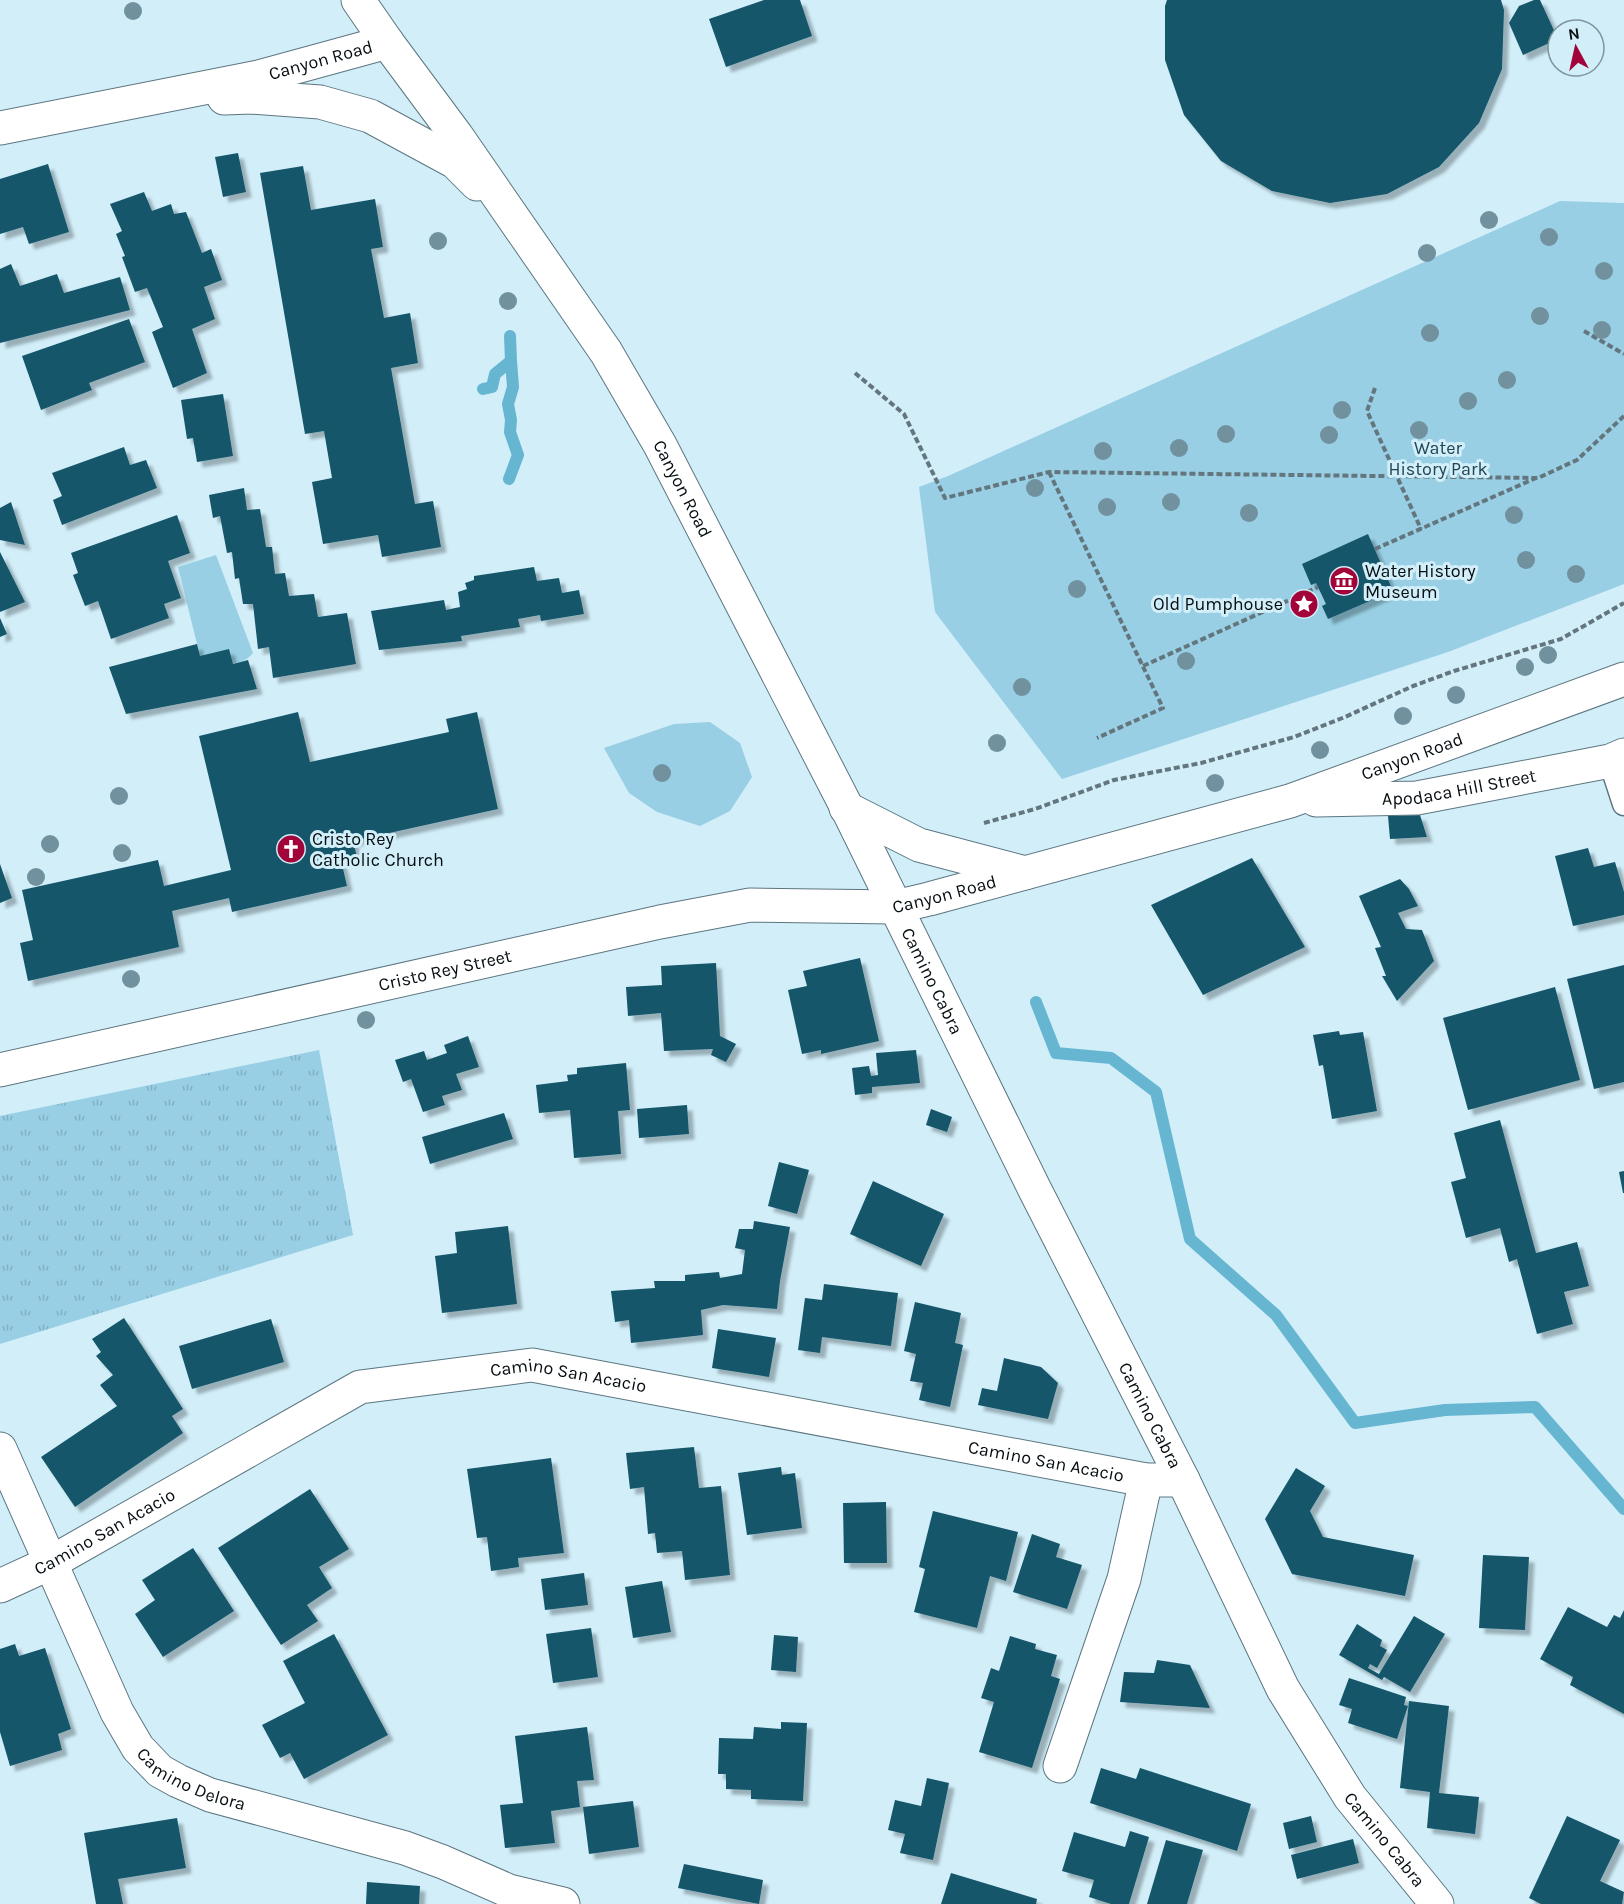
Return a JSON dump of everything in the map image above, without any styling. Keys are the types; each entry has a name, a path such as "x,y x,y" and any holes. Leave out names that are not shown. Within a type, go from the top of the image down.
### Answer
{"street":[{"path":"358,0 387,42"},
{"name":"Canyon Road","path":"0,128 259,77 387,42 456,135 606,352 660,445 895,908 1290,801 1624,679"},
{"name":"Canyon Road","path":"126,102 251,97 320,102 370,116 455,162 526,235"},
{"name":"Apodaca Hill Street","path":"1290,801 1417,798 1617,758"},
{"path":"846,808 919,845 1027,873"},
{"name":"Cristo Rey Street","path":"0,1070 660,922 750,905 895,908"},
{"name":"Camino Cabra","path":"895,908 1183,1480 1283,1689 1350,1797 1437,1904"},
{"name":"Camino San Acacio","path":"0,1586 50,1563 360,1387 532,1365 1146,1480 1183,1480"},
{"name":"Camino Delora","path":"0,1449 117,1712 138,1748 160,1771 210,1795 405,1848 509,1891 563,1904"},
{"path":"1060,1766 1124,1579 1146,1480"}],"lane":[{"path":"1617,758 1624,804"}],"path":[{"path":"1584,332 1624,354"},
{"path":"855,373 904,414 945,498 1049,472 1538,478"},
{"path":"1376,388 1367,411 1420,529"},
{"path":"1375,549 1576,460 1624,416"},
{"path":"1049,472 1163,708 1097,738"},
{"path":"1143,666 1318,587"},
{"path":"979,826 1035,809 1114,780 1161,773 1294,737 1413,686 1454,671 1561,639 1624,603"}],"green space":[{"name":"Water History Park","path":"1560,201 1624,203 1624,584 1448,652 1062,779 935,612 919,487"},
{"path":"216,555 253,653 235,663 200,656 178,567"},
{"path":"710,722 740,743 752,777 730,811 700,826 657,812 629,793 604,748 674,724"},
{"path":"319,1050 353,1235 0,1344 0,1116"}],"building":[{"path":"764,0 800,0 812,36 726,67 709,19"},
{"path":"1167,0 1501,0 1504,10 1502,69 1479,123 1439,167 1387,194 1330,203 1272,191 1221,161 1184,115 1165,60"},
{"path":"1540,0 1548,18 1546,18 1546,44 1523,55 1509,23 1519,6"},
{"path":"238,153 246,192 223,197 215,157"},
{"path":"48,164 69,232 29,244 23,227 0,234 0,179"},
{"path":"303,166 311,210 375,199 383,247 371,249 384,318 410,313 418,363 391,368 415,504 433,501 441,547 382,557 378,535 323,544 312,482 332,478 324,431 305,434 260,173"},
{"path":"144,192 152,211 171,204 174,214 186,212 202,253 211,249 222,280 204,287 215,319 192,329 207,373 173,388 152,332 163,327 147,288 135,292 116,234 122,231 110,204"},
{"path":"11,264 20,286 57,274 64,293 120,277 130,310 0,343 0,269"},
{"path":"129,319 145,362 89,383 92,390 41,410 22,356"},
{"path":"223,394 233,456 197,462 193,438 187,439 181,400"},
{"path":"124,447 130,465 146,460 157,488 62,525 53,500 62,496 52,473"},
{"path":"244,488 247,510 260,509 266,547 272,547 275,574 285,573 289,596 314,594 318,617 347,613 356,664 273,678 269,647 258,649 253,604 243,604 239,578 235,579 232,552 227,553 220,516 213,518 209,495"},
{"path":"11,502 25,545 0,540 0,508"},
{"path":"177,515 190,553 168,561 181,598 164,604 169,618 111,639 98,601 85,606 73,575 78,573 71,553"},
{"path":"1368,534 1393,591 1328,619 1322,606 1326,604 1318,587 1316,583 1311,585 1302,564"},
{"path":"0,552 25,602 0,612"},
{"path":"534,567 537,581 559,578 562,593 579,590 584,614 541,621 540,615 518,619 520,627 461,636 462,641 379,650 371,611 444,600 446,610 460,607 458,592 467,589 465,583 474,580 474,576"},
{"path":"0,618 7,634 0,637"},
{"path":"197,644 200,656 229,649 233,664 248,660 257,689 126,714 109,667"},
{"name":"Cristo Rey Catholic Church","path":"298,712 310,762 449,732 446,719 477,712 498,809 353,841 357,857 341,860 347,886 232,912 229,898 172,911 179,947 28,981 20,943 33,940 22,890 158,860 164,886 231,870 199,736"},
{"path":"1420,815 1427,837 1390,839 1388,816"},
{"path":"1588,848 1594,867 1615,862 1624,892 1624,915 1573,926 1555,856"},
{"path":"1252,858 1305,947 1203,995 1151,905"},
{"path":"0,864 12,898 0,903"},
{"path":"1400,879 1409,889 1418,906 1398,913 1406,929 1422,930 1434,961 1397,1001 1382,976 1386,976 1375,948 1381,947 1359,896"},
{"path":"860,958 879,1041 821,1054 821,1050 802,1054 788,990 807,986 803,971"},
{"path":"716,963 720,1036 736,1044 726,1062 711,1055 713,1049 664,1051 661,1013 628,1016 626,987 662,985 661,966"},
{"path":"1624,965 1624,1082 1594,1089 1567,979"},
{"path":"1555,987 1580,1080 1468,1110 1443,1018"},
{"path":"1339,1031 1340,1035 1363,1032 1377,1111 1332,1119 1323,1065 1319,1066 1313,1035"},
{"path":"468,1036 479,1067 456,1074 462,1090 442,1096 445,1105 423,1112 411,1079 403,1082 395,1060 424,1051 427,1060 447,1053 444,1045"},
{"path":"916,1050 920,1083 872,1087 872,1093 855,1095 852,1068 869,1066 871,1076 878,1075 876,1053"},
{"path":"626,1063 630,1110 618,1111 621,1154 574,1158 570,1110 539,1113 536,1085 568,1081 567,1075 577,1074 577,1068"},
{"path":"687,1105 689,1134 639,1138 637,1109"},
{"path":"931,1109 952,1117 947,1132 926,1125"},
{"path":"504,1113 513,1139 430,1164 422,1137"},
{"path":"1500,1120 1536,1253 1577,1242 1589,1286 1564,1292 1573,1324 1537,1334 1517,1259 1509,1262 1500,1228 1466,1238 1451,1182 1466,1178 1454,1133"},
{"path":"779,1162 809,1170 797,1214 768,1206"},
{"path":"1624,1171 1624,1193 1623,1193 1619,1172"},
{"path":"873,1181 944,1214 921,1266 850,1234"},
{"path":"754,1221 790,1227 777,1309 723,1305 701,1310 703,1335 631,1343 629,1320 615,1322 611,1291 655,1288 654,1281 685,1281 685,1275 719,1272 720,1278 742,1274 745,1250 735,1248 739,1229 753,1229"},
{"path":"508,1226 517,1304 442,1313 435,1256 457,1253 455,1232"},
{"path":"824,1284 898,1293 891,1346 822,1337 820,1353 798,1350 805,1298 822,1300"},
{"path":"915,1302 961,1313 955,1343 963,1345 950,1407 919,1400 923,1383 910,1381 916,1354 904,1351"},
{"path":"124,1318 183,1409 172,1416 183,1433 75,1507 41,1457 117,1406 100,1385 113,1375 96,1356 101,1352 92,1339"},
{"path":"271,1319 284,1362 192,1389 179,1346"},
{"path":"718,1329 776,1338 769,1377 712,1368"},
{"path":"1004,1358 1041,1367 1058,1383 1048,1419 978,1405 982,1388 997,1391"},
{"path":"694,1447 699,1488 721,1486 730,1575 685,1580 682,1551 657,1553 655,1533 648,1534 644,1487 630,1489 626,1453"},
{"path":"551,1458 564,1553 518,1558 519,1567 491,1571 487,1537 477,1538 467,1469"},
{"path":"781,1467 782,1475 795,1473 802,1528 747,1535 738,1473"},
{"path":"1296,1468 1325,1486 1310,1511 1323,1537 1414,1555 1405,1596 1292,1574 1265,1519"},
{"path":"310,1489 349,1549 319,1567 332,1588 307,1605 318,1621 281,1645 218,1548"},
{"path":"886,1502 887,1563 844,1563 843,1503"},
{"path":"933,1511 1018,1532 1006,1581 990,1576 977,1628 914,1612 925,1569 919,1567"},
{"path":"1032,1534 1060,1544 1056,1557 1082,1565 1067,1609 1013,1592"},
{"path":"193,1548 234,1611 163,1657 135,1614 155,1600 142,1580"},
{"path":"1483,1555 1529,1557 1525,1630 1479,1628"},
{"path":"584,1573 588,1605 545,1610 541,1579"},
{"path":"662,1581 671,1632 633,1638 625,1587"},
{"path":"1568,1607 1607,1627 1614,1615 1620,1618 1624,1610 1624,1714 1570,1685 1573,1677 1540,1659"},
{"path":"1414,1616 1445,1634 1410,1692 1384,1677 1382,1680 1339,1655 1357,1624 1382,1640 1380,1646 1387,1650 1377,1668 1370,1664 1368,1668 1379,1674"},
{"path":"591,1628 598,1677 553,1683 546,1634"},
{"path":"334,1634 388,1735 304,1779 290,1753 280,1758 262,1725 305,1703 283,1661"},
{"path":"774,1635 798,1637 796,1672 771,1670"},
{"path":"1010,1636 1036,1644 1035,1649 1057,1655 1051,1676 1060,1679 1032,1768 979,1752 994,1702 981,1698 991,1668 999,1671"},
{"path":"15,1644 19,1656 45,1648 71,1729 58,1734 62,1750 10,1766 0,1732 0,1649"},
{"path":"1157,1660 1190,1665 1210,1708 1120,1702 1124,1672 1154,1673"},
{"path":"1349,1678 1406,1697 1404,1705 1408,1706 1397,1739 1348,1723 1352,1709 1339,1705"},
{"path":"1409,1701 1449,1706 1439,1793 1479,1797 1475,1834 1427,1828 1430,1792 1400,1788"},
{"path":"781,1722 807,1723 803,1801 751,1799 751,1790 726,1789 726,1774 718,1774 719,1738 753,1739 754,1727 781,1729"},
{"path":"587,1727 594,1780 577,1781 580,1807 551,1811 555,1843 505,1848 500,1805 523,1803 515,1736"},
{"path":"1101,1768 1136,1779 1140,1768 1251,1804 1237,1851 1090,1803"},
{"path":"927,1778 949,1783 933,1860 900,1853 905,1834 888,1830 895,1800 921,1806"},
{"path":"633,1801 639,1847 589,1854 583,1807"},
{"path":"1311,1816 1317,1842 1289,1849 1283,1823"},
{"path":"1567,1816 1620,1840 1600,1881 1624,1892 1622,1904 1541,1904 1529,1898"},
{"path":"177,1818 186,1868 118,1879 123,1904 96,1904 84,1833"},
{"path":"1130,1831 1149,1837 1129,1904 1111,1904 1089,1897 1094,1880 1062,1871 1074,1832 1125,1847"},
{"path":"1353,1839 1359,1863 1297,1879 1291,1855"},
{"path":"1166,1840 1203,1850 1187,1904 1147,1904"},
{"path":"684,1864 763,1880 759,1904 678,1888"},
{"path":"951,1873 1037,1899 1036,1904 941,1904"},
{"path":"367,1882 420,1886 419,1904 366,1904"}],"waterway":[{"path":"483,389 492,387 495,374 511,361 510,336"},
{"path":"509,479 518,455 510,432 511,420 508,404 513,387 511,361"},
{"path":"1036,1002 1056,1053 1111,1058 1156,1092 1190,1239 1276,1315 1355,1423 1445,1410 1535,1407 1624,1509"}],"place":[{"name":"Water History Museum","path":"1344,581"},
{"name":"Old Pumphouse","path":"1304,604"},
{"name":"Cristo Rey Catholic Church","path":"291,849"}]}
